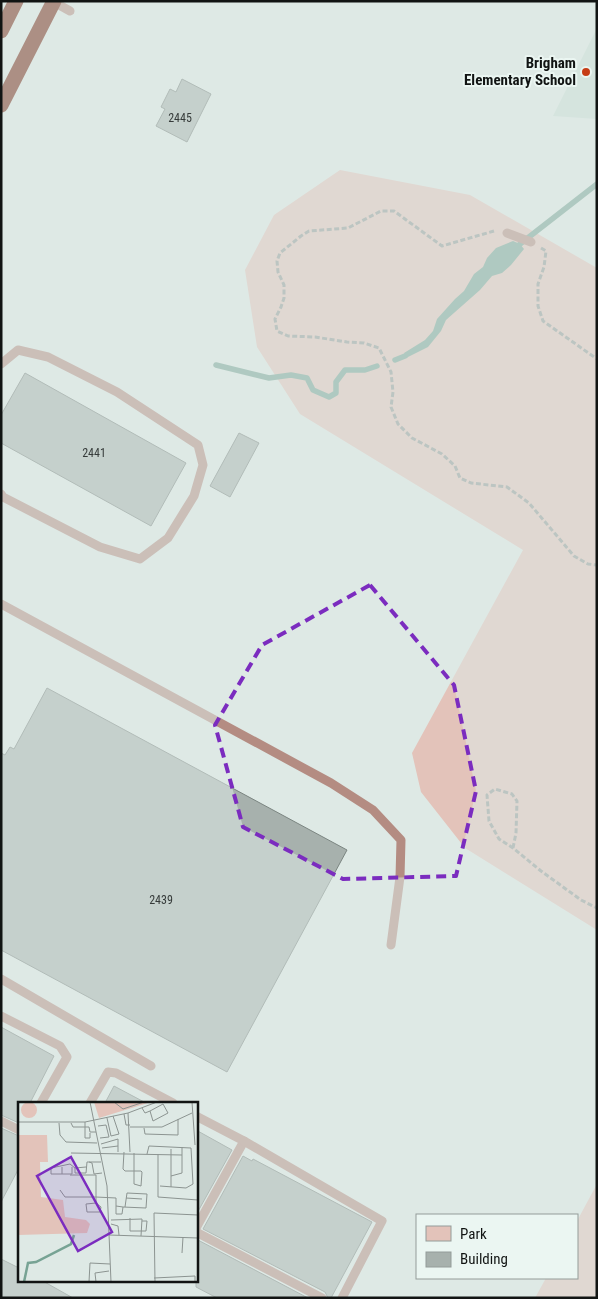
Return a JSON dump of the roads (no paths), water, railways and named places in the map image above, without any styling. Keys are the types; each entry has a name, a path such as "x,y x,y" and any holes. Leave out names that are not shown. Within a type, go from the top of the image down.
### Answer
{"highway":[{"path":"2,27 16,1"},
{"path":"1,105 53,2"}],"lane":[{"path":"53,2 70,11"},
{"path":"507,233 531,242"},
{"path":"1,364 18,350 48,357 117,392 198,446 203,465 194,496 168,538 140,559 100,547 2,497"},
{"path":"1,604 331,783 373,810 401,840 400,877 391,945"},
{"path":"1,979 151,1066"},
{"path":"1,1016 60,1046 67,1056 42,1102"},
{"path":"91,1102 108,1072 116,1072 170,1102"},
{"path":"198,1117 244,1141 382,1221 342,1298"},
{"path":"1,1121 18,1130"},
{"path":"198,1224 244,1141"},
{"path":"198,1233 322,1298"}],"waterway":[{"path":"520,244 597,184"},
{"path":"395,360 405,356"},
{"path":"216,365 269,378 291,375 307,378 313,390 329,397 336,393 336,382 345,370 365,370 377,366"}],"place":[{"name":"Brigham Elementary School","path":"586,72"}]}
